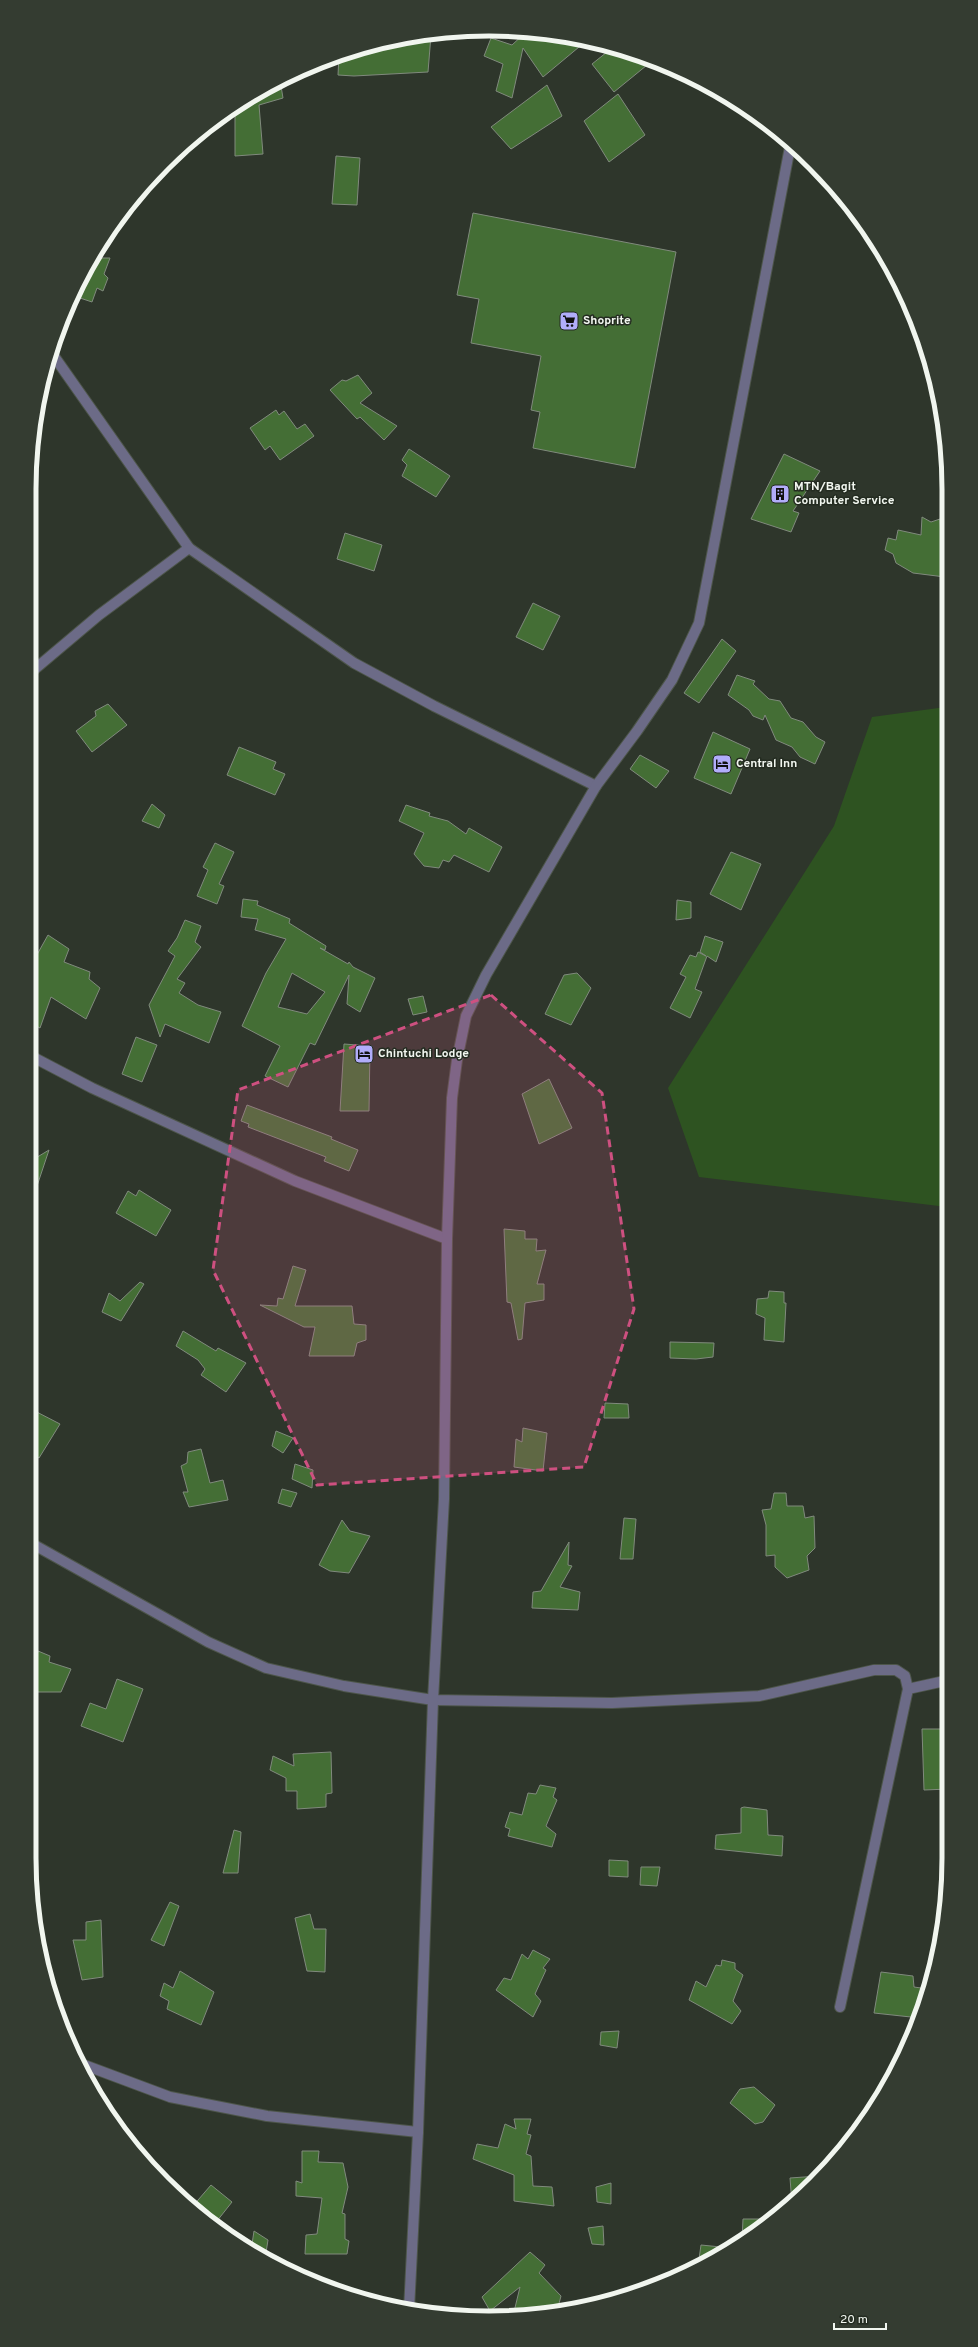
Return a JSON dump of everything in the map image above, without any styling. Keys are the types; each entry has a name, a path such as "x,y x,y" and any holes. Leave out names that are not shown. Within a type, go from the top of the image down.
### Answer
{"street":[{"path":"409,2303 418,2132 433,1700 444,1499 447,1239 452,1098 457,1060 466,1016 493,962 596,786 637,731 672,680 699,623 790,150"},
{"path":"55,358 189,548 354,663 434,706 596,786"},
{"path":"36,668 99,615 189,548"},
{"path":"36,1059 92,1088 295,1181 447,1239"},
{"path":"36,1546 208,1642 266,1668 344,1686 433,1700 612,1703 758,1696 874,1670 896,1670 905,1676 908,1690 840,2007"},
{"path":"908,1690 942,1682"},
{"path":"87,2066 170,2097 267,2116 418,2132"}],"highlighted area":[{"path":"491,995 602,1093 634,1309 584,1467 317,1485 213,1270 238,1090"}],"green space":[{"path":"942,708 942,1206 699,1177 668,1088 834,826 872,717"}],"building":[{"path":"520,37 548,40 577,45 579,47 543,77 523,48 512,98 496,91 503,64 484,56 491,38 512,45"},
{"path":"431,40 428,72 354,76 338,75 339,62 372,51"},
{"path":"608,52 648,65 614,92 592,64"},
{"path":"547,85 562,116 511,149 491,127"},
{"path":"281,87 283,98 259,105 263,154 235,156 235,114"},
{"path":"618,94 645,135 609,162 584,121"},
{"path":"336,156 360,158 357,205 332,204"},
{"name":"Shoprite","path":"473,213 676,252 635,468 533,448 540,412 531,410 541,356 471,343 479,299 457,295"},
{"path":"99,258 110,258 104,274 108,278 103,291 97,288 92,302 79,298"},
{"path":"358,375 372,393 360,403 397,426 384,440 360,417 357,419 330,390 342,380 346,381"},
{"path":"276,410 279,415 284,411 297,429 305,424 314,436 280,460 270,446 265,450 250,428"},
{"path":"409,449 450,476 436,497 402,476 407,465 402,460"},
{"name":"MTN/Bagit Computer Service","path":"784,454 820,471 793,511 799,513 791,532 751,519"},
{"path":"922,517 931,522 940,519 942,537 942,577 913,573 896,563 893,554 885,550 888,538 896,540 898,530 921,535"},
{"path":"345,533 382,545 374,571 337,559"},
{"path":"533,603 560,616 543,650 516,637"},
{"path":"722,639 736,651 699,703 684,693"},
{"path":"737,675 755,681 753,684 769,699 780,701 791,718 803,722 816,737 825,742 815,764 800,757 792,747 776,740 765,715 763,720 753,716 749,710 728,695"},
{"path":"108,704 127,725 92,752 76,731 96,716 95,711"},
{"name":"Central Inn","path":"713,732 750,749 731,794 694,778"},
{"path":"239,747 276,762 273,769 285,774 275,795 227,775"},
{"path":"640,755 669,771 656,788 630,769"},
{"path":"152,804 165,815 159,828 142,821"},
{"path":"406,805 430,813 429,816 448,821 466,834 469,828 502,847 489,872 454,855 449,862 443,860 439,868 424,866 414,854 424,833 399,821"},
{"path":"215,843 234,852 219,884 224,886 217,904 197,896 208,870 203,867"},
{"path":"731,852 761,864 741,910 710,894"},
{"path":"243,899 258,901 257,905 290,919 289,923 326,946 325,950 320,948 348,964 349,962 353,967 375,978 360,1012 347,1004 349,975 315,1045 310,1043 288,1087 265,1076 280,1046 242,1026 266,973 286,939 255,930 258,919 241,917","holes":["292,973 325,992 307,1014 278,1007"]},
{"path":"677,900 691,902 691,918 676,920"},
{"path":"185,920 201,926 195,942 201,947 177,979 185,983 179,993 198,1005 221,1012 209,1043 165,1024 160,1037 149,1005 175,956 168,951 177,938"},
{"path":"48,935 69,949 64,962 90,972 89,979 100,988 86,1019 51,997 40,1028 36,1026 36,956"},
{"path":"705,936 723,942 716,962 707,956 695,989 702,992 690,1018 670,1008 686,977 680,974 690,955 696,957 698,952 706,956 700,952"},
{"path":"577,973 591,988 571,1025 545,1014 564,975"},
{"path":"423,996 427,1012 413,1015 408,999"},
{"path":"136,1037 157,1045 142,1082 122,1074"},
{"path":"344,1044 370,1046 369,1111 340,1111"},
{"path":"549,1079 572,1128 539,1144 522,1094"},
{"path":"247,1105 332,1137 331,1139 358,1150 349,1171 324,1161 326,1157 248,1127 249,1124 241,1121"},
{"path":"49,1150 36,1189 36,1158"},
{"path":"139,1190 171,1210 156,1236 116,1213 128,1191 136,1196"},
{"path":"504,1229 525,1231 525,1239 537,1239 536,1251 546,1250 537,1284 544,1284 544,1300 525,1303 522,1339 518,1340 511,1303 507,1302"},
{"path":"293,1266 306,1270 295,1306 352,1306 354,1324 366,1325 366,1340 357,1343 354,1356 309,1356 315,1327 304,1327 260,1305 277,1306 278,1298 283,1299"},
{"path":"140,1282 144,1284 121,1321 102,1312 109,1293 120,1301"},
{"path":"769,1291 784,1292 784,1303 786,1303 784,1342 764,1340 765,1318 756,1314 757,1299 768,1298"},
{"path":"183,1331 216,1351 218,1348 246,1363 226,1392 201,1375 205,1369 198,1360 176,1346"},
{"path":"670,1342 714,1343 713,1357 696,1359 670,1358"},
{"path":"605,1403 628,1404 629,1418 604,1418"},
{"path":"36,1412 60,1424 39,1458 36,1456"},
{"path":"523,1428 547,1433 543,1471 514,1467 516,1439 522,1442"},
{"path":"276,1431 293,1438 283,1453 272,1446"},
{"path":"201,1449 210,1483 223,1480 228,1500 189,1507 183,1492 188,1492 181,1466 187,1463 188,1452"},
{"path":"295,1464 313,1470 312,1488 292,1479"},
{"path":"282,1489 297,1493 291,1507 278,1503"},
{"path":"774,1493 786,1493 787,1506 803,1506 805,1518 814,1516 815,1548 807,1556 809,1570 787,1578 775,1567 775,1555 766,1556 766,1525 762,1510 771,1509"},
{"path":"624,1518 636,1519 633,1559 620,1559"},
{"path":"342,1520 350,1531 370,1536 349,1573 330,1571 319,1565"},
{"path":"569,1542 568,1565 572,1566 560,1587 580,1592 578,1610 532,1608 533,1592 541,1591"},
{"path":"38,1651 50,1656 49,1662 71,1669 61,1692 36,1692 36,1661"},
{"path":"117,1679 143,1689 123,1742 81,1726 90,1703 106,1709"},
{"path":"922,1729 942,1729 942,1789 924,1790"},
{"path":"331,1752 332,1793 326,1794 326,1807 297,1809 297,1791 286,1791 286,1778 270,1770 273,1756 294,1766 293,1754"},
{"path":"540,1785 556,1788 553,1797 557,1800 546,1826 556,1834 552,1847 508,1836 510,1829 505,1827 510,1812 522,1815 528,1793 536,1794"},
{"path":"744,1807 767,1810 768,1835 783,1836 782,1856 715,1849 716,1835 741,1833 741,1808"},
{"path":"234,1830 241,1832 238,1873 223,1873"},
{"path":"609,1860 628,1861 628,1877 609,1876"},
{"path":"641,1867 660,1867 657,1886 640,1885"},
{"path":"170,1902 179,1906 164,1946 151,1940"},
{"path":"310,1914 314,1929 326,1929 325,1972 307,1971 295,1918"},
{"path":"101,1920 103,1977 82,1980 73,1940 86,1940 86,1922"},
{"path":"533,1950 550,1959 543,1968 546,1970 535,1994 541,2001 533,2017 496,1990 504,1978 511,1980 522,1954 528,1959"},
{"path":"722,1960 735,1963 735,1969 743,1975 733,2001 741,2011 732,2024 689,2000 696,1981 706,1987 716,1965 721,1966"},
{"path":"180,1971 214,1992 201,2025 167,2009 169,2001 160,1996 164,1983 173,1988"},
{"path":"881,1972 913,1976 914,1987 923,1988 913,2017 874,2013"},
{"path":"619,2031 617,2048 600,2045 601,2032"},
{"path":"754,2087 775,2105 763,2122 755,2124 730,2103 740,2089"},
{"path":"514,2119 531,2119 527,2134 531,2135 526,2154 531,2156 533,2186 552,2187 554,2206 514,2201 514,2175 473,2159 477,2144 498,2148 505,2124 516,2129"},
{"path":"302,2151 319,2151 318,2162 343,2163 348,2187 342,2213 345,2214 345,2239 349,2241 347,2254 305,2254 306,2235 317,2234 322,2198 296,2196 296,2181 302,2183"},
{"path":"810,2177 791,2196 790,2178"},
{"path":"611,2183 611,2204 597,2202 596,2187"},
{"path":"211,2185 232,2202 217,2220 195,2203"},
{"path":"743,2219 762,2219 742,2234"},
{"path":"603,2226 604,2245 592,2244 588,2228"},
{"path":"254,2231 268,2240 266,2252 252,2244"},
{"path":"701,2245 721,2247 716,2250 699,2259"},
{"path":"530,2252 545,2265 539,2273 561,2296 559,2305 514,2310 520,2287 490,2311 482,2297"}],"place":[{"name":"Shoprite","path":"569,321"},
{"name":"MTN/Bagit Computer Service","path":"780,494"},
{"name":"Central Inn","path":"722,764"},
{"name":"Chintuchi Lodge","path":"364,1054"}]}
